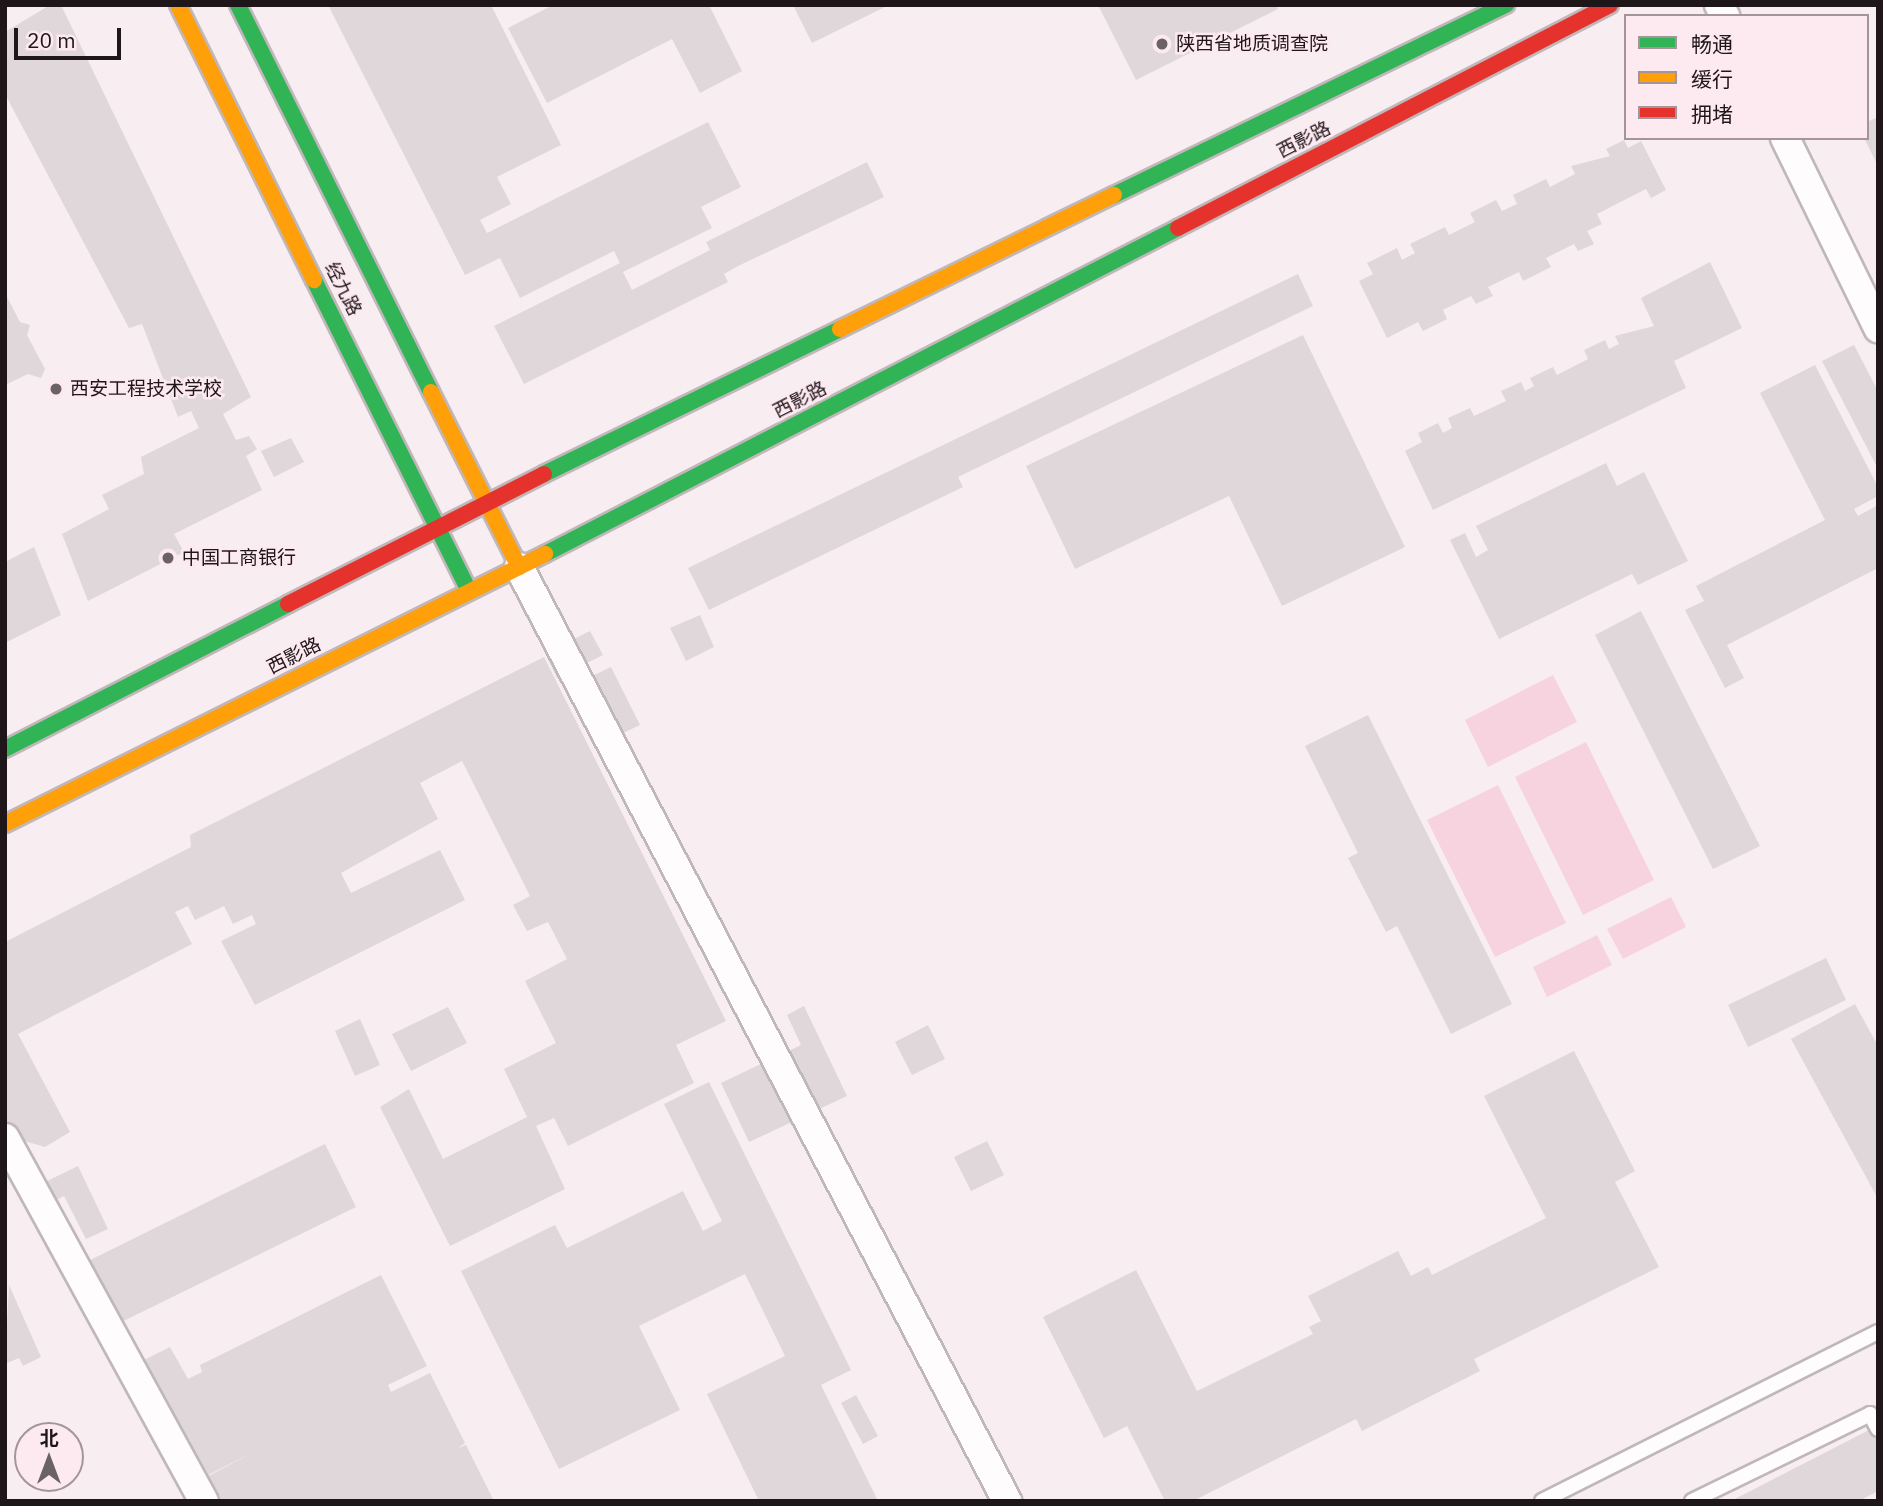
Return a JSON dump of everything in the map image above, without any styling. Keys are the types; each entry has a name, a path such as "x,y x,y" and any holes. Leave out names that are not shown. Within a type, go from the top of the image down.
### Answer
{"main road":[{"name":"经九路","path":"177,5 470,591"},
{"name":"经九路","path":"238,5 519,567"},
{"name":"西影路","path":"5,749 486,503 1506,5"},
{"name":"西影路","path":"5,824 519,567 1610,5"}],"street":[{"path":"1786,140 1878,328"},
{"path":"519,567 1007,1501"},
{"path":"5,1138 204,1501"}],"lane":[{"path":"1542,1501 1878,1332"},
{"path":"1692,1501 1870,1413 1878,1429"}],"shaded area":[{"path":"1553,675 1577,722 1488,767 1465,720"},
{"path":"1586,742 1654,880 1583,915 1515,777"},
{"path":"1498,785 1566,923 1495,957 1427,820"},
{"path":"1671,897 1686,927 1623,959 1607,929"},
{"path":"1597,935 1612,965 1547,997 1533,967"}],"building":[{"path":"50,5 61,5 251,397 223,414 236,440 249,436 257,449 246,456 262,490 174,534 184,552 88,601 62,534 109,509 102,495 144,474 141,457 199,428 191,411 178,417 142,324 129,328 5,94 5,32"},
{"path":"328,5 491,5 561,145 497,177 511,204 480,220 487,233 708,122 741,187 701,207 712,228 623,272 632,290 710,250 706,242 867,162 884,197 738,266 724,274 728,282 524,384 494,326 620,263 614,251 520,298 500,258 465,275"},
{"path":"553,5 709,5 742,71 700,93 672,39 547,103 508,28"},
{"path":"793,5 889,5 812,43"},
{"name":"陕西省地质调查院","path":"1098,5 1276,5 1278,9 1136,80"},
{"path":"1878,117 1878,166 1865,140 1869,140 1869,121"},
{"path":"1624,140 1628,148 1641,141 1666,190 1651,198 1646,189 1597,214 1602,224 1587,231 1594,244 1578,251 1574,244 1546,258 1551,267 1523,281 1519,272 1488,287 1493,296 1476,304 1471,296 1443,310 1447,319 1423,331 1418,322 1387,338 1359,281 1373,274 1367,263 1397,248 1402,260 1415,253 1410,244 1445,227 1449,235 1475,222 1470,213 1496,200 1502,211 1517,204 1513,195 1546,179 1550,187 1575,174 1571,166 1610,156 1606,149"},
{"path":"1710,262 1742,328 1674,361 1686,388 1433,510 1405,451 1422,442 1418,433 1438,423 1443,433 1452,428 1448,418 1470,408 1474,416 1506,401 1501,391 1521,382 1525,391 1534,386 1530,378 1553,367 1557,375 1588,359 1584,350 1605,340 1609,349 1619,344 1615,336 1654,326 1641,298"},
{"path":"1298,274 1313,306 958,477 963,487 709,610 688,568"},
{"path":"5,293 20,322 30,325 27,335 45,369 41,378 28,374 5,385"},
{"path":"1303,335 1405,547 1282,606 1229,496 1075,569 1026,466"},
{"path":"1854,345 1878,391 1878,469 1822,361"},
{"path":"1815,365 1878,487 1878,496 1854,509 1858,516 1878,505 1878,568 1727,645 1744,678 1725,688 1685,610 1704,601 1696,586 1825,520 1760,393"},
{"path":"291,438 304,462 274,477 261,451"},
{"path":"1606,463 1617,486 1644,472 1688,561 1638,585 1632,574 1499,639 1450,540 1465,533 1476,557 1488,550 1476,526"},
{"path":"34,547 61,615 5,643 5,562"},
{"path":"1641,611 1760,846 1713,869 1595,635"},
{"path":"700,615 714,647 686,661 670,628"},
{"path":"590,631 603,655 557,678 545,653"},
{"path":"544,657 726,1021 676,1045 694,1083 568,1146 554,1118 536,1126 565,1189 450,1246 380,1107 409,1089 443,1159 527,1117 504,1069 556,1043 525,981 567,959 548,922 527,931 513,905 530,896 462,761 420,783 438,819 341,873 351,893 440,850 465,900 255,1005 221,941 256,924 252,915 233,924 224,906 195,920 188,906 175,912 192,944 18,1034 70,1132 45,1147 7,1136 5,942 191,847 190,835"},
{"path":"611,667 640,725 619,735 590,677"},
{"path":"1368,715 1512,1004 1451,1034 1397,926 1386,932 1348,858 1358,853 1305,746"},
{"path":"1826,958 1846,1000 1748,1047 1728,1005"},
{"path":"1855,1004 1878,1046 1878,1199 1791,1039"},
{"path":"804,1006 847,1096 749,1142 721,1083 801,1045 787,1015"},
{"path":"448,1007 467,1043 411,1071 392,1034"},
{"path":"360,1019 380,1065 355,1076 335,1031"},
{"path":"928,1025 945,1059 912,1075 895,1042"},
{"path":"1574,1051 1635,1171 1615,1182 1659,1267 1474,1359 1480,1371 1362,1431 1356,1419 1193,1501 1165,1501 1127,1426 1104,1438 1043,1317 1136,1270 1197,1391 1313,1334 1309,1327 1321,1321 1308,1296 1398,1251 1411,1276 1428,1267 1432,1275 1546,1218 1484,1096"},
{"path":"709,1082 851,1370 821,1385 878,1501 759,1501 707,1394 785,1356 745,1274 639,1326 680,1410 559,1469 461,1271 555,1225 567,1248 683,1191 703,1231 722,1221 664,1104"},
{"path":"987,1141 1004,1175 971,1191 954,1157"},
{"path":"325,1144 356,1207 97,1334 66,1272"},
{"path":"78,1166 108,1229 86,1239 64,1196 50,1203 41,1184"},
{"path":"381,1275 427,1366 388,1385 391,1392 430,1373 465,1443 458,1448 466,1445 494,1501 205,1501 195,1483 260,1449 196,1481 134,1365 170,1347 188,1379 202,1372 200,1365"},
{"path":"9,1285 41,1357 23,1366 19,1358 5,1364"},
{"path":"856,1395 878,1436 863,1444 841,1403"},
{"path":"1871,1429 1878,1442 1878,1491 1859,1501 1731,1501"}],"traffic: fast":[{"path":"238,5 431,392"},
{"path":"1114,195 1506,5"},
{"path":"545,554 1178,228"},
{"path":"314,280 469,591"},
{"path":"544,474 840,329"},
{"path":"5,749 288,604"}],"traffic: slow":[{"path":"178,5 314,280"},
{"path":"840,329 1114,195"},
{"path":"431,392 519,567"},
{"path":"5,824 545,554"}],"traffic: jam":[{"path":"1178,228 1610,5"},
{"path":"288,604 544,474"}],"place":[{"name":"陕西省地质调查院","path":"1162,44"},
{"name":"西安工程技术学校","path":"56,389"},
{"name":"中国工商银行","path":"168,558"}]}
